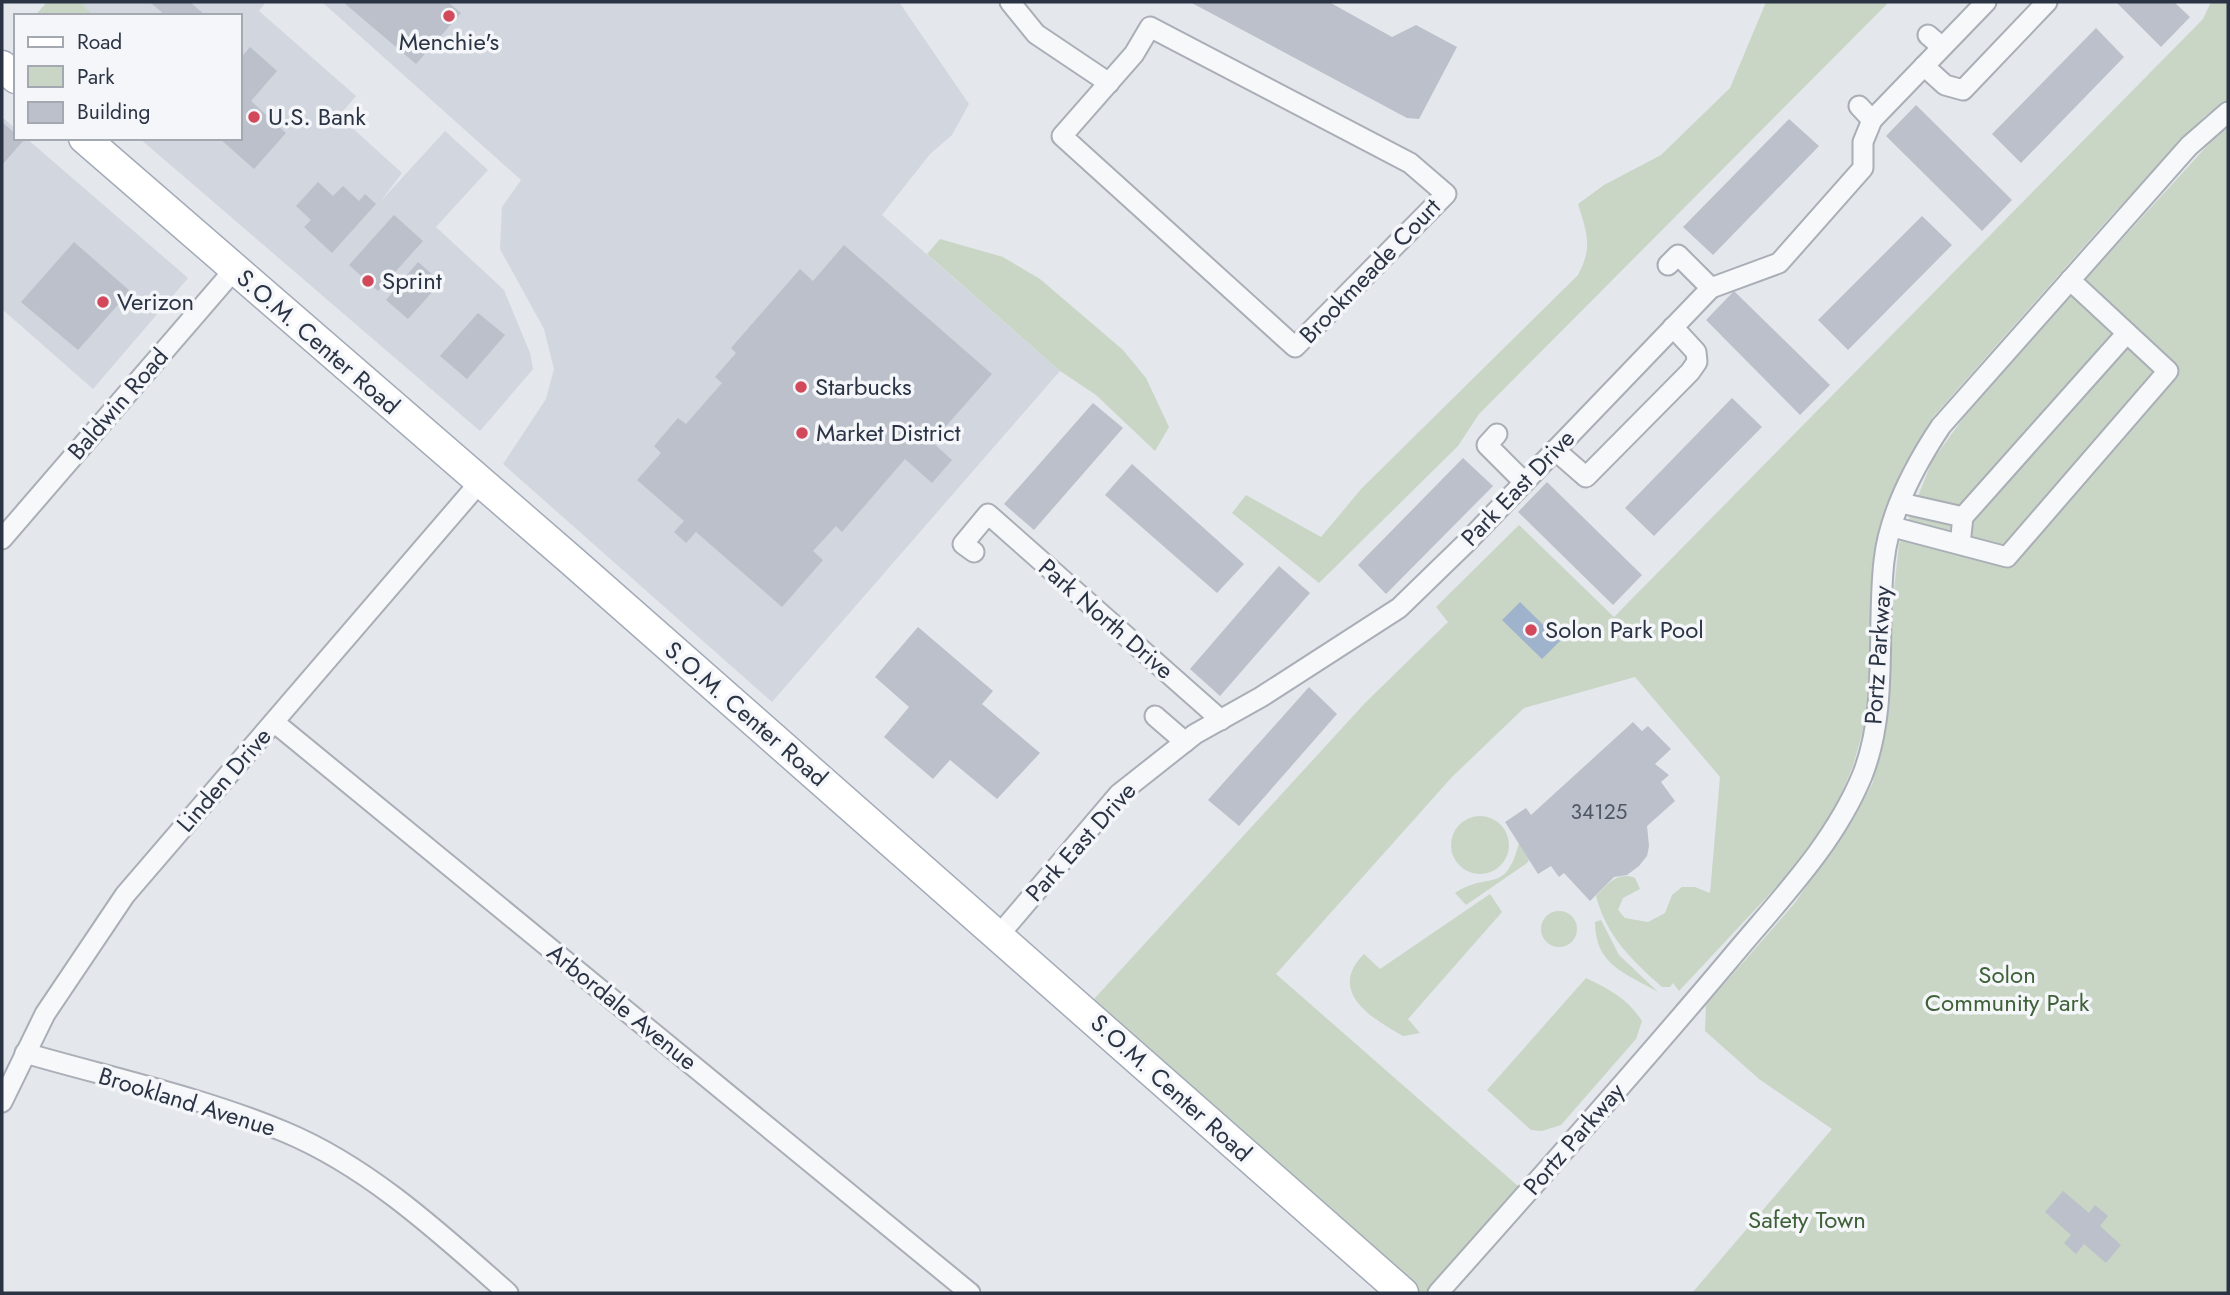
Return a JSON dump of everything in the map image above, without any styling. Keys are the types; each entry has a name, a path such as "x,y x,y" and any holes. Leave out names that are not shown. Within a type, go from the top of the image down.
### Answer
{"main road":[{"name":"S.O.M. Center Road","path":"86,140 999,935 1403,1293"}],"street":[{"path":"1010,2 1036,34 1109,83"},
{"name":"Park East Drive","path":"999,935 1118,794 1185,742 1399,608 1711,288 1779,263 1863,168 1865,113 1924,66 1935,41 1986,2"},
{"path":"1924,66 1945,85 1963,90 2047,2"},
{"name":"Brookmeade Court","path":"1150,27 1410,163 1446,194 1295,347 1062,136 1109,83 1134,54 1150,27"},
{"name":"Portz Parkway","path":"1438,1293 1682,1016 1831,835 1864,772 1879,689 1884,558 1901,503 1921,456 1941,426 2189,146 2228,112"},
{"path":"1668,265 1678,255 1711,288"},
{"name":"Baldwin Road","path":"2,539 234,270"},
{"path":"1893,527 2007,556 2168,371 2070,280"},
{"path":"1555,450 1586,477 1690,372 1697,362 1696,352 1673,327"},
{"path":"1960,544 1963,517 2127,333"},
{"path":"1497,434 1487,445 1524,482"},
{"name":"Linden Drive","path":"2,1102 45,1014 81,956 125,895 480,482"},
{"path":"1901,503 1963,517"},
{"name":"Park North Drive","path":"974,552 963,544 988,514 1221,720"},
{"path":"1156,716 1185,742"},
{"name":"Arbordale Avenue","path":"274,722 970,1293"},
{"name":"Brookland Avenue","path":"25,1053 199,1102 286,1133 337,1159 399,1201 508,1293"}],"shaded area":[{"path":"47,2 266,2 259,11 356,96 339,116 402,173 380,202 445,131 488,170 436,227 504,290 530,353 533,369 480,431 141,140 242,140 242,14 37,14"},
{"path":"322,2 899,2 969,104 952,135 930,154 882,215 1060,371 772,702 503,464 546,399 554,369 544,329 500,249 502,207 521,180"},
{"path":"2,117 14,127 14,140 28,140 188,278 93,389 2,309"}],"green space":[{"path":"47,2 85,2 83,6 93,14 37,14"},
{"path":"1766,2 1889,2 1479,414 1458,446 1319,583 1232,513 1246,495 1321,537 1362,488 1578,275 1586,256 1587,240 1578,204 1604,185 1661,155 1730,88"},
{"path":"2211,2 2228,2 2228,101 2205,116 2110,217 1933,417 1904,465 1884,518 1871,580 1871,675 1864,727 1853,766 1836,806 1809,852 1679,991 1673,983 1670,987 1662,987 1630,957 1607,924 1596,896 1618,877 1635,878 1640,889 1623,898 1618,910 1625,918 1648,922 1665,913 1672,895 1682,887 1695,887 1710,893 1720,777 1635,677 1524,708 1452,777 1276,974 1526,1193 1438,1293 1403,1293 1084,1010 1365,703 1448,622 1436,607 1519,525 1614,617 2203,19"},
{"name":"Solon Community Park","path":"2228,127 2228,1293 1692,1293 1832,1129 1759,1079 1705,1031 1706,1005 1794,904 1853,820 1873,782 1899,544 1932,461 1980,395 2217,135"},
{"path":"940,239 1003,257 1040,279 1123,350 1146,378 1169,427 1155,451 1096,395 1060,371 927,254"},
{"path":"1480,816 1491,818 1504,829 1509,845 1507,856 1496,869 1480,874 1469,872 1456,861 1451,845 1453,834 1464,821"},
{"path":"1519,843 1529,860 1527,863 1466,905 1455,893 1467,886 1502,876 1514,859"},
{"path":"1490,894 1502,912 1408,1019 1420,1033 1403,1036 1367,1013 1358,1003 1350,980 1354,968 1364,954 1380,969"},
{"path":"1559,911 1572,916 1577,929 1572,942 1559,947 1546,942 1541,929 1546,916"},
{"path":"1601,920 1619,955 1658,992 1624,973 1606,958 1596,937 1595,922"},
{"path":"1586,978 1617,995 1637,1013 1642,1021 1636,1039 1561,1125 1542,1131 1531,1130 1487,1090"}],"water":[{"name":"Solon Park Pool","path":"1520,602 1560,641 1542,659 1502,620"}],"building":[{"path":"150,2 190,2 204,14 164,14"},
{"path":"343,2 448,2 461,13 416,64"},
{"path":"1190,2 1329,2 1392,37 1416,25 1457,47 1419,119 1407,118"},
{"path":"2116,2 2174,2 2190,17 2161,47"},
{"path":"2096,28 2124,57 2021,163 1992,134"},
{"name":"U.S. Bank","path":"250,47 277,71 251,101 286,133 254,169 221,140 242,140 242,57"},
{"path":"1916,105 2012,200 1982,231 1886,136"},
{"path":"1789,119 1819,146 1713,255 1683,227"},
{"path":"2,122 14,132 14,140 23,141 2,165"},
{"path":"318,182 333,196 343,186 359,201 365,194 376,204 332,253 304,227 311,220 296,206"},
{"path":"394,215 423,241 378,291 349,265"},
{"path":"1922,216 1952,245 1848,350 1818,320"},
{"path":"74,242 130,291 78,350 21,302"},
{"name":"Market District","path":"844,245 992,374 932,442 952,460 932,483 905,459 842,532 836,526 813,551 823,560 782,607 696,532 686,543 674,532 684,521 637,480 661,453 654,446 678,418 686,424 722,383 715,377 736,353 731,348 800,269 813,281"},
{"path":"418,262 441,282 408,319 386,300"},
{"path":"1734,291 1830,385 1800,415 1706,320"},
{"path":"478,313 505,335 467,379 440,356"},
{"path":"1732,398 1762,427 1654,536 1625,508"},
{"path":"1093,403 1123,428 1034,530 1004,504"},
{"path":"1463,458 1493,486 1386,594 1358,565"},
{"path":"1132,464 1244,564 1217,593 1105,495"},
{"path":"1547,482 1642,575 1613,605 1518,512"},
{"path":"1279,566 1310,593 1220,696 1190,669"},
{"path":"918,627 993,691 982,704 1040,753 997,799 950,760 933,779 884,737 909,707 875,677"},
{"path":"1309,687 1337,714 1239,826 1208,800"},
{"path":"1633,722 1642,731 1648,726 1671,749 1655,764 1669,775 1661,782 1675,801 1647,826 1647,856 1639,866 1627,875 1614,877 1590,901 1564,873 1559,877 1551,866 1538,874 1505,822 1526,808 1531,815"},
{"path":"2063,1191 2089,1213 2095,1205 2108,1216 2100,1226 2121,1245 2106,1263 2084,1244 2076,1254 2064,1243 2071,1235 2045,1212"}],"place":[{"name":"Menchie's","path":"449,16"},
{"name":"U.S. Bank","path":"254,117"},
{"name":"Sprint","path":"368,281"},
{"name":"Verizon","path":"103,302"},
{"name":"Starbucks","path":"801,387"},
{"name":"Market District","path":"802,433"},
{"name":"Solon Park Pool","path":"1531,630"}],"park label":[{"name":"Safety Town","path":"1807,1220"}]}
